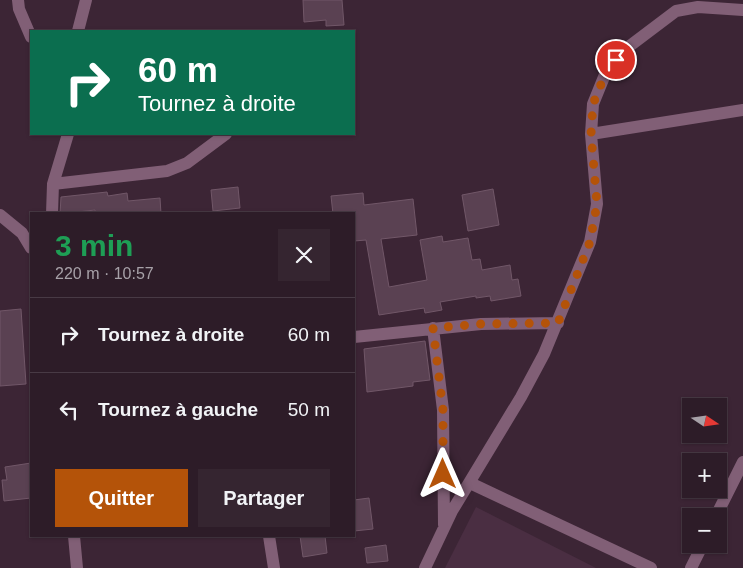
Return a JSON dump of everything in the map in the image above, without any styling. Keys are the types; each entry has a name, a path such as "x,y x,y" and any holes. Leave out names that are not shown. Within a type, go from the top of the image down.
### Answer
{"street":[{"path":"18,0 19,10 30,35"},
{"path":"78,30 86,0"},
{"path":"424,568 444,528 544,354 590,242 597,204 591,134 593,104 606,72 627,48 676,11 698,7 741,10"},
{"path":"591,134 743,110"},
{"path":"52,212 53,184 68,135"},
{"path":"53,184 167,171 187,163 225,135"},
{"path":"0,215 22,234 30,246"},
{"path":"355,337 481,324 558,323"},
{"path":"433,328 443,410 444,528"},
{"path":"720,508 743,462"},
{"path":"470,482 651,568"},
{"path":"74,537 77,568"},
{"path":"269,537 274,568"},
{"path":"691,568 698,553"}],"shaded area":[{"path":"476,507 596,568 445,568"}],"building":[{"path":"303,0 342,0 344,25 326,26 326,20 304,22"},
{"path":"238,187 240,208 213,211 211,190"},
{"path":"493,189 499,225 468,231 462,195"},
{"path":"107,192 108,196 127,193 128,201 160,198 161,212 95,212 95,210 60,212 61,197"},
{"path":"363,193 364,205 413,199 417,235 381,239 389,287 427,280 420,240 442,236 443,242 468,238 472,260 480,259 482,270 510,265 512,280 518,279 521,296 491,301 490,296 476,298 476,296 440,302 442,310 425,313 424,308 379,315 366,240 355,241 355,212 333,212 331,196"},
{"path":"21,309 26,384 0,386 0,311"},
{"path":"425,341 430,380 413,382 413,386 367,392 364,349"},
{"path":"30,463 30,498 4,501 2,480 7,480 5,467"},
{"path":"369,498 373,529 355,531 355,500"},
{"path":"300,537 325,537 327,553 303,557"},
{"path":"386,545 388,561 367,563 365,548"}],"route":[{"path":"443,474 443,410 433,328 481,324 558,323 590,242 597,204 591,134 593,104 606,72 616,60"}]}
